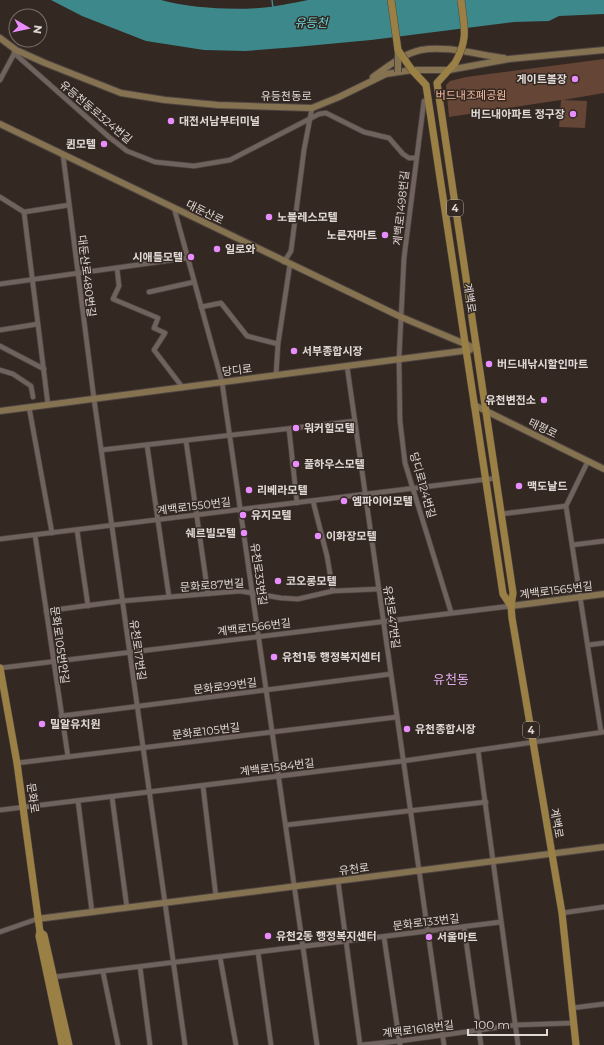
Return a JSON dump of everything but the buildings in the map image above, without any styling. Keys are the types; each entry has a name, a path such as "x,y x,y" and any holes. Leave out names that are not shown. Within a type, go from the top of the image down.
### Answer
{"main road":[{"name":"계백로","path":"391,0 398,50 412,70 426,85 503,594 510,606 562,913 576,1045"},
{"name":"계백로","path":"461,0 465,34 464,43 455,63 438,83 513,592 510,606"},
{"name":"유등천동로","path":"0,38 15,51 121,93 166,100 211,104 312,108 339,97 386,74 412,70 449,70 509,59 604,50"},
{"path":"366,83 403,57 420,50 436,49 509,59"},
{"path":"398,50 398,72"},
{"name":"대둔산로","path":"0,124 466,348"},
{"name":"당디로","path":"0,411 399,359 466,348 477,350"},
{"name":"태평로","path":"474,405 604,469"},
{"name":"계백로1565번길","path":"510,606 604,594"},
{"name":"문화로","path":"0,668 24,807 37,919 40,932 39,936 52,1000 69,1045"},
{"name":"유천로","path":"37,919 552,855 604,847"},
{"name":"문화로","path":"40,932 44,935 57,993 61,1022 61,1045"},
{"path":"57,993 65,1013 73,1045"},
{"path":"52,1000 53,1016 61,1045"}],"street":[{"path":"0,80 15,51"},
{"name":"유등천동로324번길","path":"15,51 109,137 127,151 155,162 194,166 230,160 310,119 326,113 364,132 389,138 403,154 409,158 415,158"},
{"name":"계백로1498번길","path":"401,317 404,258 415,158 424,101"},
{"path":"276,375 287,263 312,108"},
{"name":"대둔산로480번길","path":"63,155 94,399"},
{"path":"0,197 24,212 69,205"},
{"name":"유천로33번길","path":"174,208 222,382 317,1045"},
{"path":"24,212 48,405"},
{"path":"0,284 187,258"},
{"path":"117,268 119,286 113,299 158,318 154,328 164,333 154,350 183,388"},
{"path":"149,292 194,282"},
{"path":"201,307 221,303 247,336 278,344"},
{"path":"399,359 401,317"},
{"path":"0,330 38,324"},
{"path":"0,346 44,369"},
{"name":"당디로124번길","path":"399,359 400,421 405,463 451,612"},
{"name":"유천로47번길","path":"347,366 444,1045"},
{"path":"0,370 13,374 31,386 33,398"},
{"name":"유천로17번길","path":"94,399 185,1045"},
{"path":"30,407 52,533"},
{"path":"101,450 355,421"},
{"path":"289,429 297,503"},
{"path":"186,441 208,594"},
{"path":"147,445 169,597"},
{"path":"588,461 566,506 603,732"},
{"name":"계백로1550번길","path":"0,539 497,478"},
{"path":"313,501 327,556 333,592"},
{"path":"501,514 566,506"},
{"path":"77,530 88,606"},
{"name":"문화로105번안길","path":"34,535 68,757"},
{"path":"572,545 604,541"},
{"name":"문화로87번길","path":"46,611 122,601 240,591 281,598 298,599 333,592 379,589"},
{"name":"계백로1566번길","path":"0,668 510,606"},
{"path":"588,645 604,643"},
{"name":"문화로99번길","path":"61,716 391,674"},
{"name":"문화로105번길","path":"17,763 397,717"},
{"name":"계백로1584번길","path":"0,810 403,761 603,732"},
{"path":"478,750 518,1045"},
{"path":"203,786 216,897"},
{"path":"112,797 127,908"},
{"path":"78,801 92,912"},
{"path":"286,825 486,802"},
{"path":"338,881 360,1045"},
{"path":"562,913 604,907"},
{"path":"0,932 37,919"},
{"name":"문화로133번길","path":"54,978 502,922"},
{"path":"464,927 481,1045"},
{"path":"384,937 400,1043"},
{"path":"258,952 272,1045"},
{"path":"220,957 236,1045"},
{"path":"140,967 150,1045"},
{"path":"103,972 118,1045"},
{"path":"572,1008 604,1004"},
{"name":"계백로1618번길","path":"360,1045 400,1043 442,1035 515,1025 574,1023"}],"green space":[{"name":"버드내조폐공원","path":"604,59 604,93 563,100 587,101 585,128 559,127 561,100 449,117 446,85 450,81 466,77"}],"water":[{"name":"유등천","path":"51,0 161,0 197,7 247,9 284,5 308,0 604,0 604,14 559,16 549,21 514,22 371,40 296,47 245,51 204,50 146,41 82,16"}],"waterway":[{"path":"272,0 273,8"}],"place":[{"name":"게이트볼장","path":"575,79"},
{"name":"버드내아파트 정구장","path":"573,114"},
{"name":"대전서남부터미널","path":"171,121"},
{"name":"퀸모텔","path":"104,144"},
{"name":"노블레스모텔","path":"269,217"},
{"name":"노른자마트","path":"385,235"},
{"name":"일로와","path":"217,249"},
{"name":"시애틀모텔","path":"191,257"},
{"name":"서부종합시장","path":"294,351"},
{"name":"버드내낚시할인마트","path":"489,364"},
{"name":"유천변전소","path":"544,400"},
{"name":"워커힐모텔","path":"296,428"},
{"name":"풀하우스모텔","path":"296,464"},
{"name":"맥도날드","path":"519,486"},
{"name":"리베라모텔","path":"249,490"},
{"name":"엠파이어모텔","path":"344,501"},
{"name":"유지모텔","path":"243,515"},
{"name":"쉐르빌모텔","path":"244,533"},
{"name":"이화장모텔","path":"318,536"},
{"name":"코오롱모텔","path":"278,581"},
{"name":"유천1동 행정복지센터","path":"274,657"},
{"name":"밀알유치원","path":"42,724"},
{"name":"유천종합시장","path":"407,729"},
{"name":"유천2동 행정복지센터","path":"268,936"},
{"name":"서울마트","path":"429,937"}],"district":[{"name":"유천동","path":"451,679"}]}
